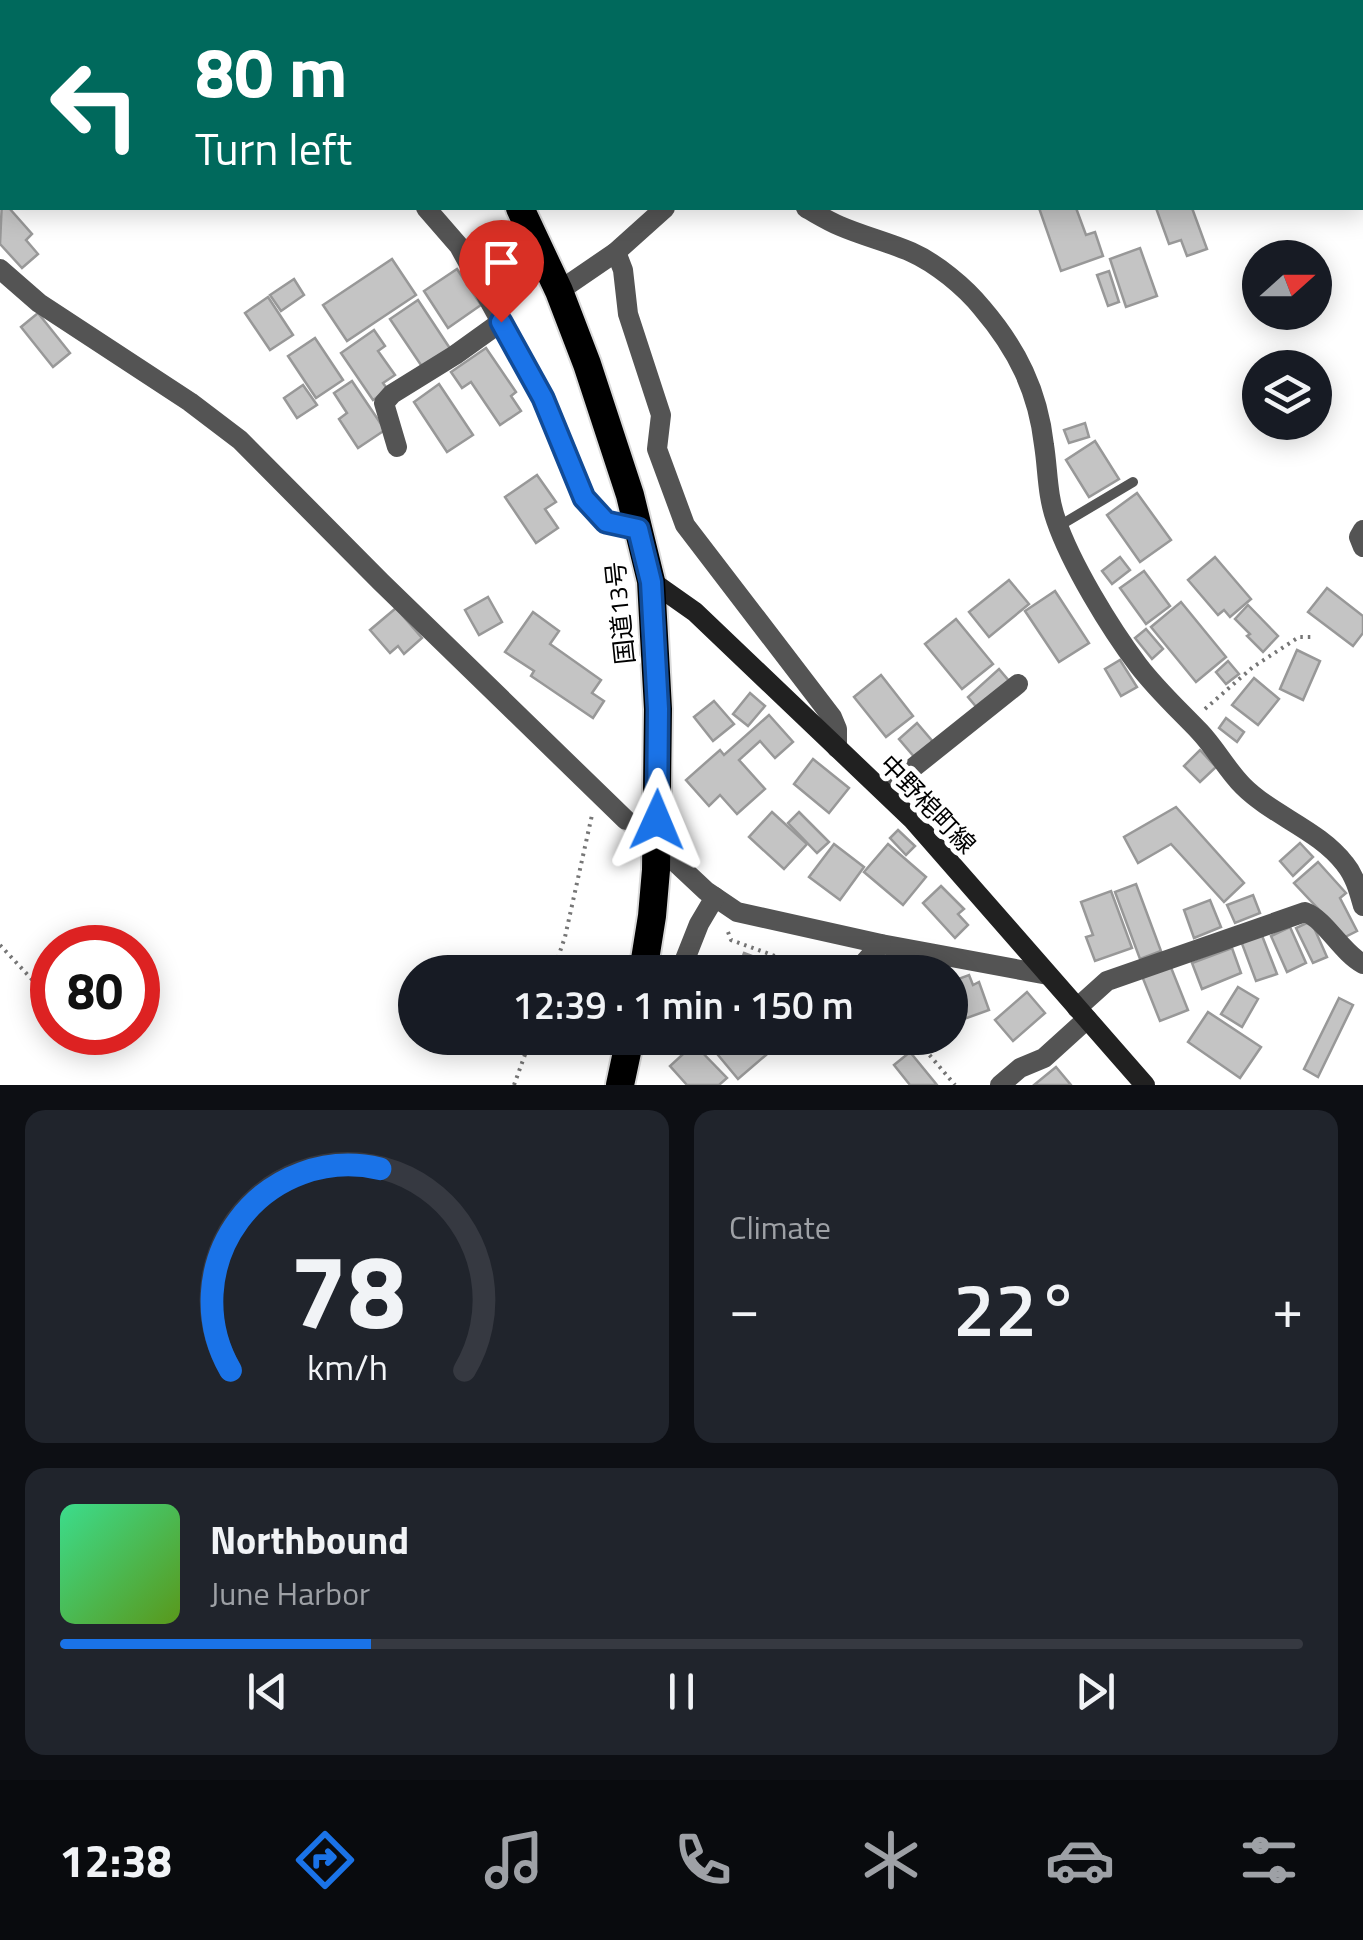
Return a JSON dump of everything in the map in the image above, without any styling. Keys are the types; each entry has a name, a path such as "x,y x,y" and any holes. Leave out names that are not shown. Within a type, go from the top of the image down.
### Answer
{"highway":[{"name":"国道13号","path":"521,210 587,364 630,495 651,582 658,709 657,836 646,955"},
{"path":"620,1085 626,1055"}],"main road":[{"name":"中野梍町線","path":"651,582 695,612 888,795 1145,1085"}],"street":[{"path":"428,210 459,246 543,398 584,498 606,522 638,529"},
{"path":"558,292 616,252 663,210"},
{"path":"810,210 838,225 915,253 979,304 1010,343 1031,386 1044,442 1048,492 1058,526 1108,621 1138,665 1218,753 1239,783 1346,864 1363,906"},
{"path":"616,252 623,270 628,314 660,415 658,449 685,525 832,717 837,729 837,748"},
{"path":"0,269 39,303 190,402 240,440 626,820"},
{"path":"396,448 384,403 501,322"},
{"path":"1363,530 1359,537 1363,547"},
{"path":"888,795 1018,693"},
{"path":"674,861 736,912 1048,975"},
{"path":"687,955 699,924 719,901"},
{"path":"1000,1085 1020,1068 1044,1058 1108,981 1305,912 1313,915 1363,964"},
{"path":"871,955 880,944"}],"lane":[{"path":"1058,526 1133,482"}],"path":[{"path":"1190,722 1253,667 1299,636 1314,636"},
{"path":"559,955 597,791"},
{"path":"719,901 731,940 772,955"},
{"path":"0,945 30,977"},
{"path":"514,1085 525,1055"},
{"path":"929,1055 955,1085"}],"building":[{"path":"2,210 11,210 32,234 26,240 38,254 22,268 0,244"},
{"path":"1040,210 1077,210 1086,235 1095,232 1103,256 1061,271"},
{"path":"1157,210 1193,210 1207,249 1187,256 1181,240 1169,244"},
{"path":"1140,248 1157,296 1126,307 1110,259"},
{"path":"392,259 416,295 347,341 323,305"},
{"path":"457,269 481,305 448,328 424,291"},
{"path":"1109,271 1119,302 1108,306 1097,275"},
{"path":"294,279 304,295 281,311 270,295"},
{"path":"268,297 293,335 270,350 245,313"},
{"path":"418,300 451,350 423,368 390,319"},
{"path":"38,313 70,353 53,367 21,327"},
{"path":"374,330 385,346 378,351 395,375 383,383 388,390 373,400 341,353"},
{"path":"315,338 343,380 316,398 288,356"},
{"path":"486,348 516,392 511,396 521,411 500,425 471,382 462,388 451,372"},
{"path":"352,381 385,430 358,448 339,419 347,413 334,393"},
{"path":"439,384 473,435 447,452 414,402"},
{"path":"303,385 317,405 297,418 284,398"},
{"path":"1085,423 1089,437 1069,443 1064,430"},
{"path":"1095,441 1119,479 1089,497 1066,460"},
{"path":"537,475 556,502 545,509 558,528 536,543 505,497"},
{"path":"1137,493 1171,540 1140,562 1107,515"},
{"path":"1120,557 1130,570 1112,584 1102,571"},
{"path":"1215,557 1251,599 1230,617 1224,610 1218,615 1188,580"},
{"path":"1144,571 1170,606 1146,624 1120,588"},
{"path":"1009,580 1029,604 989,637 969,612"},
{"path":"1327,588 1363,616 1363,633 1353,646 1308,612"},
{"path":"1055,591 1089,643 1059,662 1025,611"},
{"path":"488,597 502,622 479,635 465,610"},
{"path":"1181,602 1226,657 1196,682 1151,627"},
{"path":"1248,605 1278,636 1263,652 1235,619"},
{"path":"396,608 422,638 404,654 398,646 390,653 370,630"},
{"path":"533,612 559,631 550,644 601,680 592,693 604,701 593,718 531,676 534,671 505,652"},
{"path":"956,619 993,664 962,689 925,644"},
{"path":"1146,629 1163,649 1152,659 1135,638"},
{"path":"1297,650 1320,661 1303,700 1280,689"},
{"path":"1120,660 1137,687 1121,696 1105,669"},
{"path":"1228,661 1239,674 1226,684 1216,672"},
{"path":"999,669 1009,681 978,709 968,697"},
{"path":"881,675 913,716 886,737 854,697"},
{"path":"1254,678 1279,699 1258,725 1232,705"},
{"path":"750,693 765,706 748,726 733,714"},
{"path":"714,701 734,724 713,741 694,717"},
{"path":"769,715 793,742 775,758 760,741 739,760 765,789 737,814 720,795 709,806 686,780 720,750 724,755"},
{"path":"1226,718 1244,732 1237,742 1219,728"},
{"path":"917,723 934,743 916,759 899,739"},
{"path":"1200,750 1216,767 1200,782 1184,766"},
{"path":"813,759 849,788 829,813 794,784"},
{"path":"1176,807 1244,883 1224,902 1171,844 1138,863 1124,837"},
{"path":"772,812 807,844 784,869 749,837"},
{"path":"799,812 829,842 817,853 788,823"},
{"path":"898,830 915,846 906,855 890,838"},
{"path":"1300,843 1313,857 1293,876 1280,861"},
{"path":"834,844 864,867 840,900 809,877"},
{"path":"888,844 926,877 903,905 864,872"},
{"path":"1318,862 1346,893 1340,898 1357,931 1337,941 1323,914 1294,883"},
{"path":"1136,884 1161,951 1140,959 1115,892"},
{"path":"941,886 964,909 958,914 968,925 955,938 923,903"},
{"path":"1111,891 1132,948 1095,961 1086,937 1093,935 1081,902"},
{"path":"1253,895 1260,913 1235,923 1227,905"},
{"path":"1210,900 1221,927 1194,938 1184,910"},
{"path":"1311,921 1327,957 1313,963 1296,928"},
{"path":"1290,927 1306,963 1287,972 1271,936"},
{"path":"1261,933 1277,974 1256,981 1241,941"},
{"path":"1232,948 1241,973 1202,989 1192,963"},
{"path":"1170,965 1188,1010 1160,1021 1142,976"},
{"path":"968,975 973,985 979,982 989,1010 968,1018"},
{"path":"1238,987 1258,999 1242,1027 1221,1014"},
{"path":"1027,992 1045,1013 1013,1041 995,1020"},
{"path":"1339,998 1353,1005 1318,1077 1304,1069"},
{"path":"1208,1012 1261,1047 1240,1078 1188,1042"},
{"path":"682,1055 705,1055 727,1078 719,1085 687,1085 670,1066"},
{"path":"718,1055 766,1055 738,1079"},
{"path":"912,1055 937,1085 910,1085 894,1065"},
{"path":"1056,1067 1071,1085 1034,1085"}],"tunnel":[{"path":"626,820 663,851"}],"route":[{"path":"501,322 543,398 584,498 606,522 638,529 651,582 658,709 657,820"}]}
